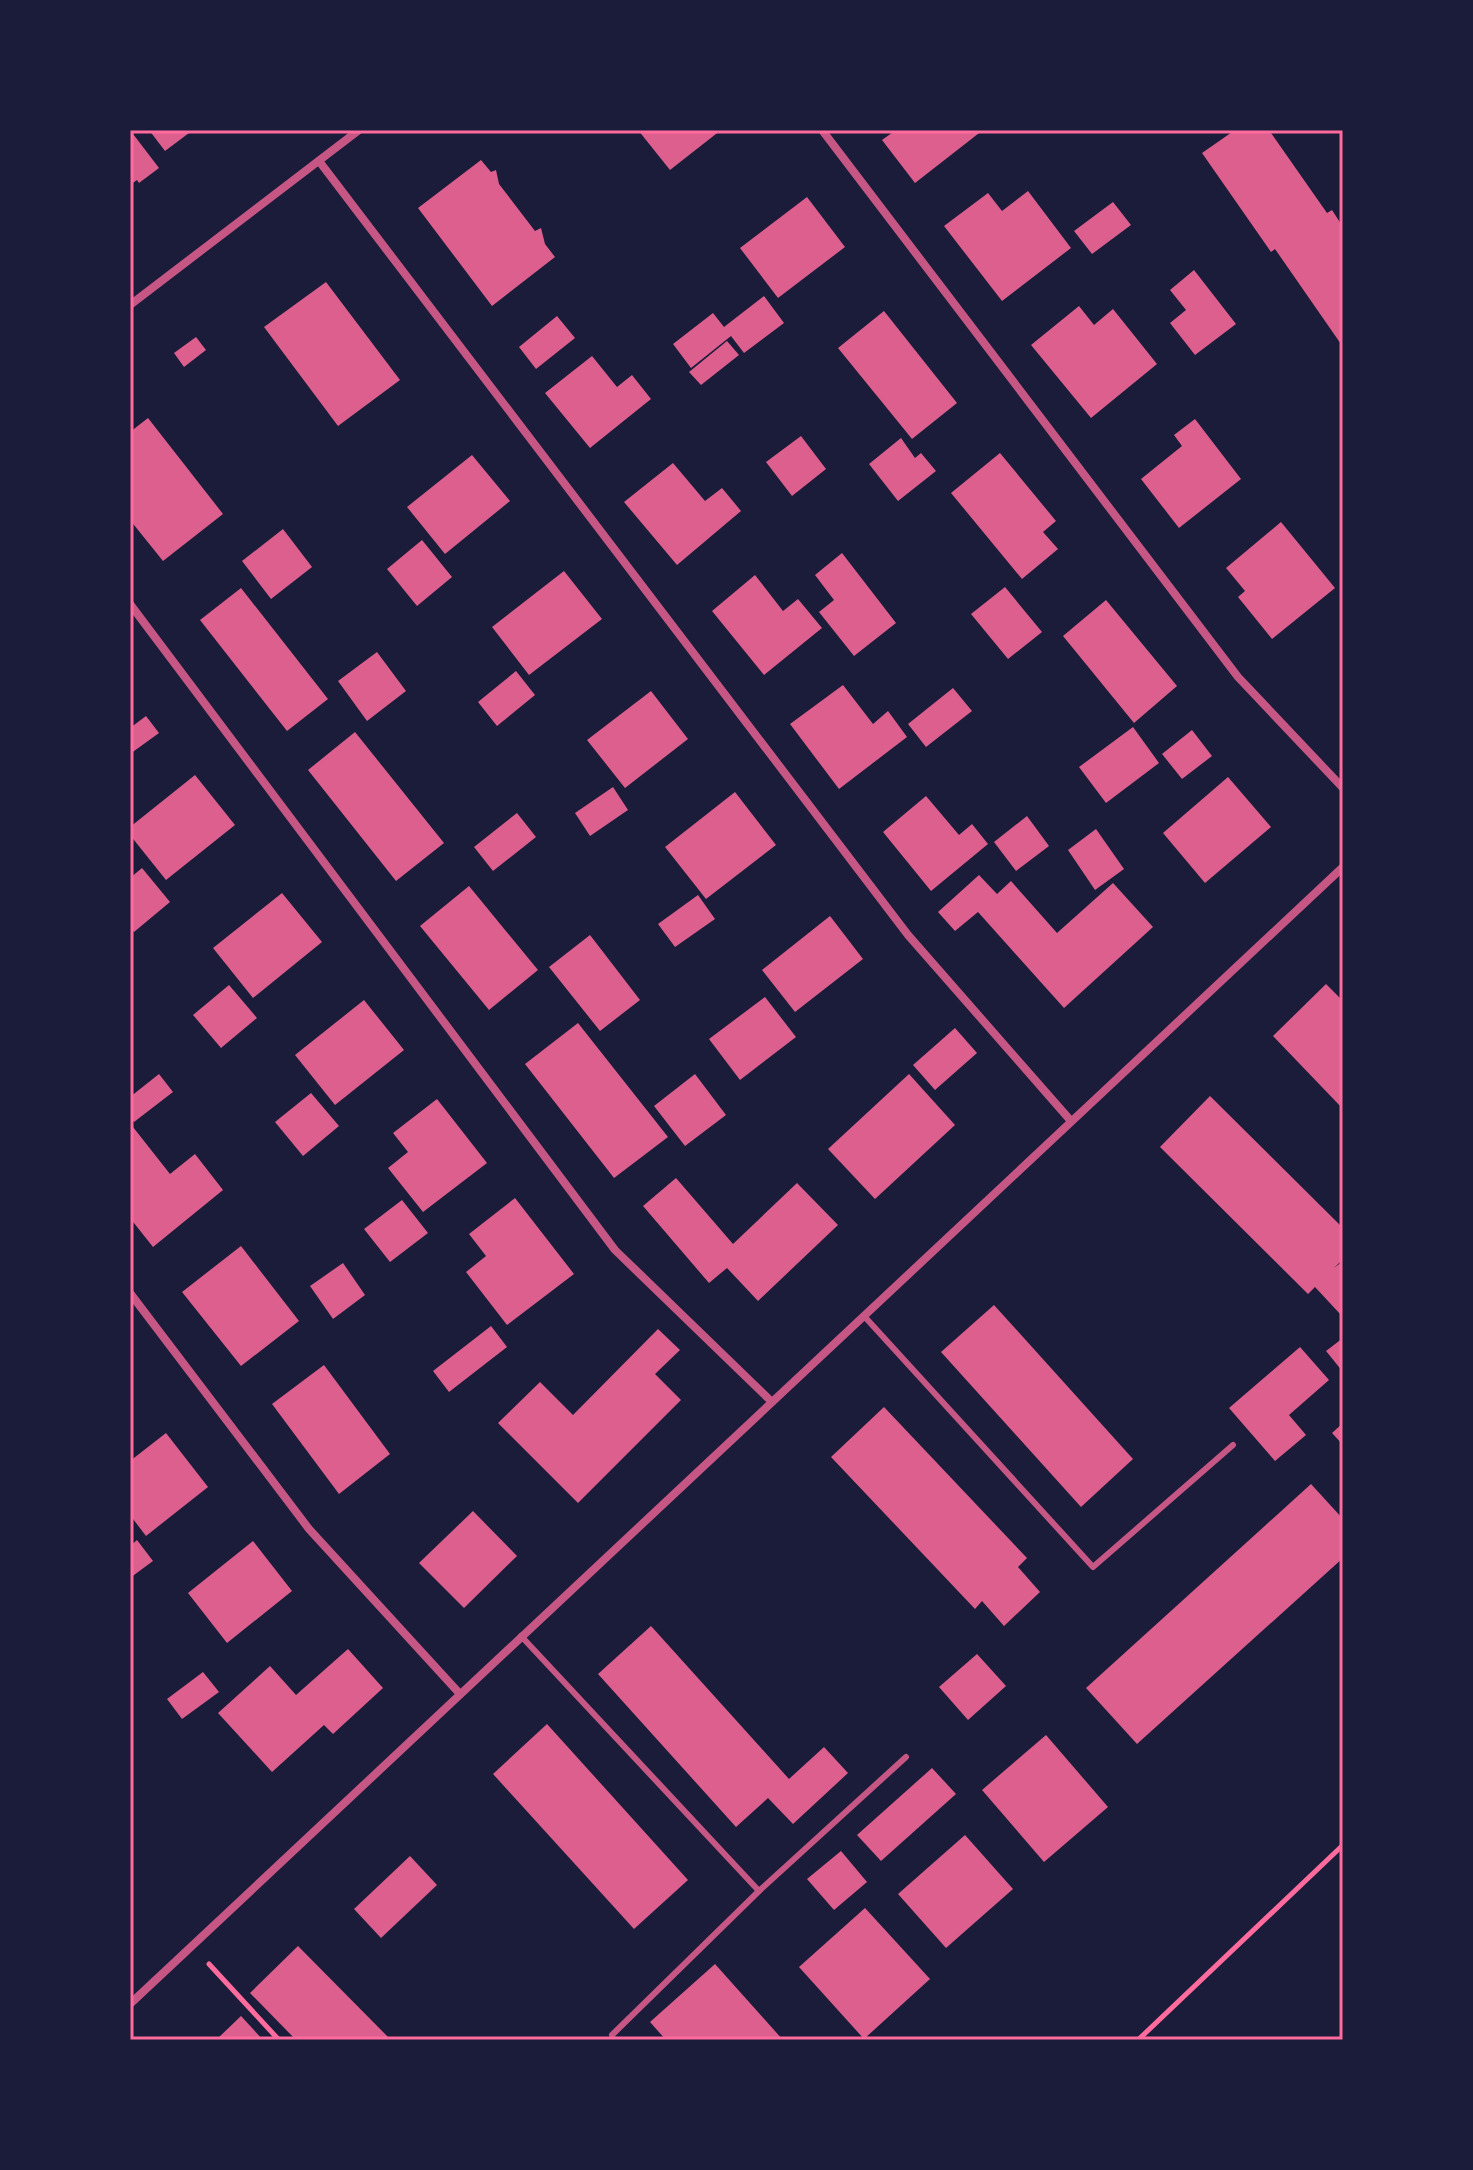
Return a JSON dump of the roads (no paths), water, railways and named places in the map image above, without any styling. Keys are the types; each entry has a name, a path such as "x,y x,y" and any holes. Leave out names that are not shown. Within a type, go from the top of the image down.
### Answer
{"street":[{"path":"130,305 359,130"},
{"path":"822,130 1238,677 1343,788"},
{"path":"319,161 908,935 1071,1121"},
{"path":"130,604 615,1250 772,1402"},
{"path":"130,2004 1343,867"},
{"path":"130,1293 309,1529 460,1694"}],"lane":[{"path":"864,1316 1093,1567 1233,1445"},
{"path":"521,1636 759,1891"},
{"path":"612,2035 759,1891 906,1757"}]}
